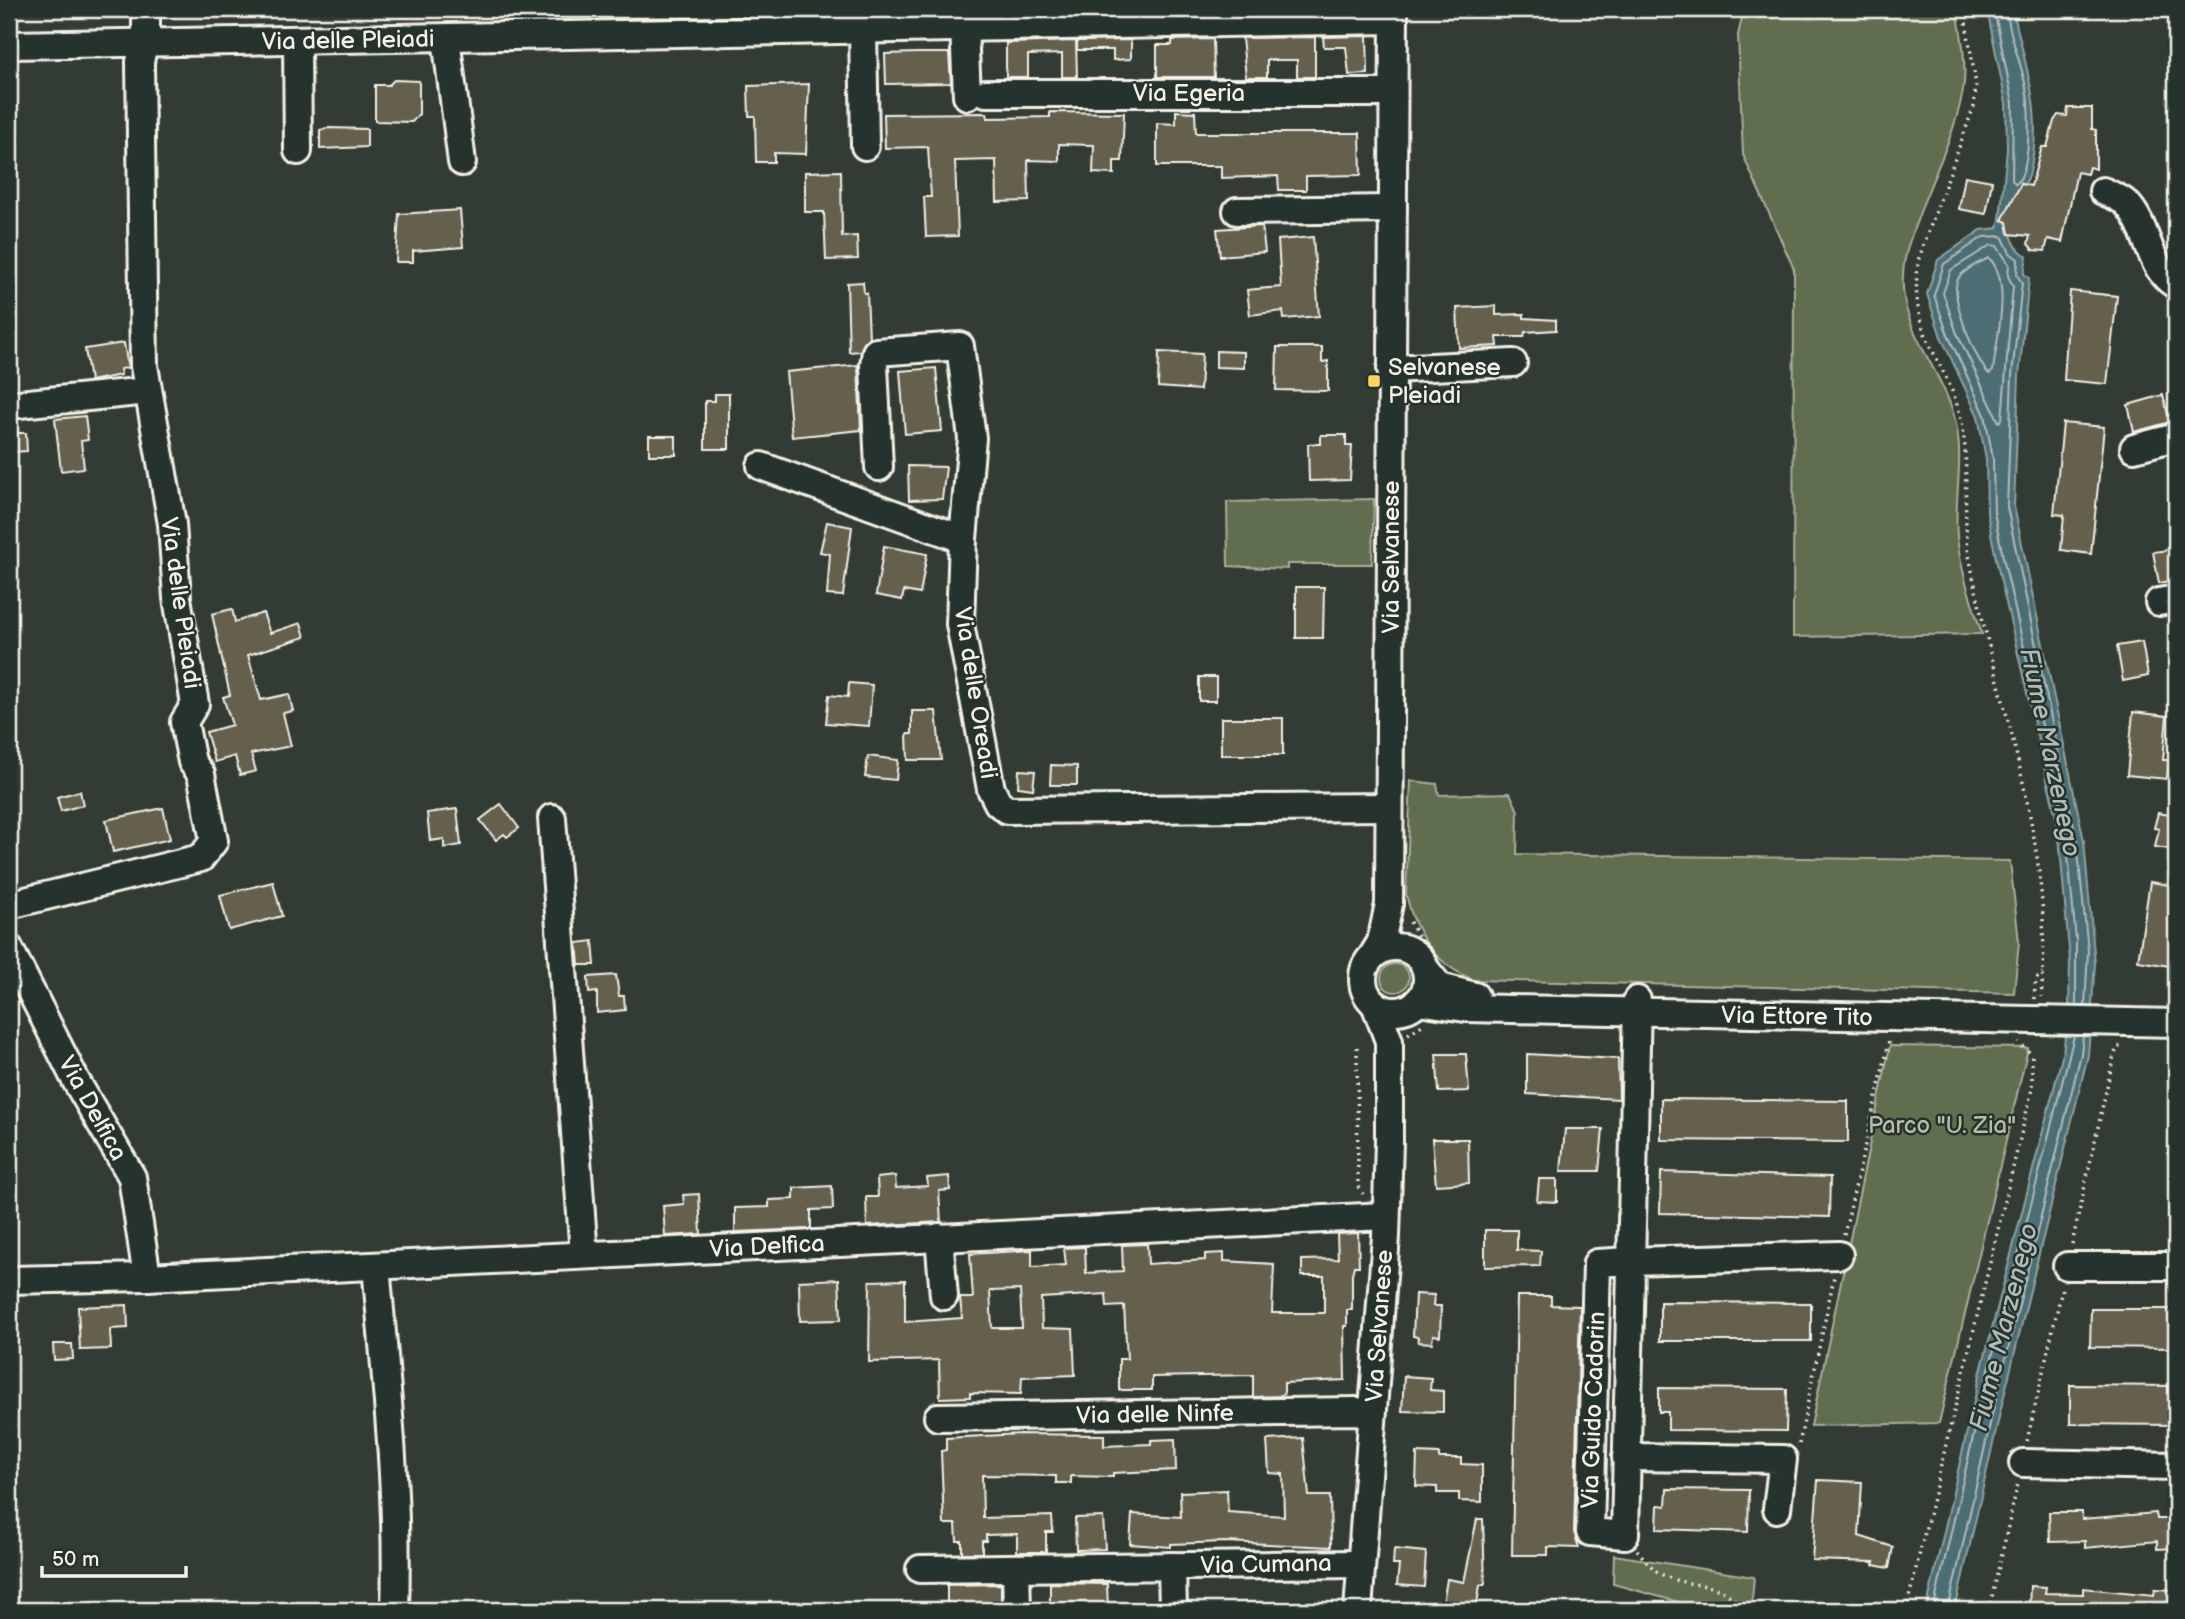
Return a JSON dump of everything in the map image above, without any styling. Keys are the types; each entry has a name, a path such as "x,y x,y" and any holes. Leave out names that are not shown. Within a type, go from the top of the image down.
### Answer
{"street":[{"name":"Via delle Pleiadi","path":"9,905 201,858 214,841 201,774 191,762 184,722 195,704 177,598 172,524 144,366 142,43 146,33 146,9"},
{"name":"Via delle Pleiadi","path":"9,46 863,30 1393,14"},
{"name":"Via Selvanese","path":"1393,14 1389,807 1400,938 1422,958"},
{"name":"Via Egeria","path":"964,26 976,95 1392,93"},
{"path":"863,30 865,146"},
{"path":"446,38 462,162"},
{"path":"297,41 298,151"},
{"path":"2104,191 2126,202 2140,223 2156,264 2166,279 2176,285"},
{"path":"1237,211 1392,209"},
{"name":"Via delle Oreadi","path":"879,467 874,365 876,352 960,346 972,438 963,539 960,624 991,789 998,803 1007,810 1389,807"},
{"path":"1391,369 1513,363"},
{"path":"9,405 148,391"},
{"path":"2134,448 2176,437"},
{"path":"761,466 963,539"},
{"path":"552,818 584,1255"},
{"name":"Via Selvanese","path":"1373,956 1399,912"},
{"path":"1387,947 1422,958 1424,992 1410,1006 1392,1011 1375,1004 1365,989 1363,980 1373,956 1387,947"},
{"name":"Via Delfica","path":"9,948 76,1081 132,1177 147,1277"},
{"name":"Via Ettore Tito","path":"1422,958 1440,987 1469,995 1638,1006"},
{"name":"Via Selvanese","path":"1375,1004 1390,1041"},
{"name":"Via Selvanese","path":"1358,1610 1372,1414 1377,1208 1390,1041 1410,1006"},
{"name":"Via Ettore Tito","path":"1410,1006 2044,1006 2176,1023"},
{"name":"Via Guido Cadorin","path":"1638,1006 1630,1261 1625,1535 1590,1532 1597,1263 1630,1261 1839,1255"},
{"name":"Via Ettore Tito","path":"2111,1015 2176,1010"},
{"name":"Via Delfica","path":"9,1280 147,1277 939,1237 1377,1208"},
{"path":"939,1237 944,1296"},
{"path":"376,1266 395,1539 395,1610"},
{"path":"2067,1266 2176,1266"},
{"name":"Via delle Ninfe","path":"937,1417 1357,1411 1372,1414"},
{"path":"1626,1457 1783,1459 1777,1509"},
{"path":"2022,1462 2176,1466"},
{"name":"Via Cumana","path":"920,1569 1361,1564"},
{"name":"Via Cumana","path":"1171,1566 1173,1610"},
{"path":"1016,1568 1017,1610"}],"path":[{"path":"1964,9 1976,85 1974,106 1919,258 1917,310 1924,338 1954,400 1962,427 1969,554 2035,830 2044,1006"},
{"path":"1399,912 1416,937 1422,958"},
{"path":"2043,973 2036,979 2044,1006"},
{"path":"1906,1610 2032,1089 2032,1055 2015,1035"},
{"path":"1989,1610 2114,1055 2118,1047 2131,1046"},
{"path":"1357,1047 1358,1185 1377,1208"},
{"path":"1625,1535 1659,1573 1727,1592 1744,1610"}],"green space":[{"path":"1744,9 1957,9 1964,64 1961,98 1953,129 1908,248 1903,275 1908,315 1943,386 1956,424 1959,451 1957,536 1967,585 1982,634 1793,637 1794,269 1743,155 1738,35"},
{"path":"1374,499 1372,564 1287,564 1287,569 1228,566 1227,502"},
{"path":"1411,781 1437,784 1439,795 1510,793 1518,811 1517,854 2010,861 2019,942 2014,993 1474,980 1448,966 1438,957 1421,935 1410,909 1406,894"},
{"path":"1395,964 1405,968 1409,978 1405,988 1395,992 1385,988 1381,978 1385,968"},
{"name":"Parco \"U. Zia\"","path":"1890,1046 2028,1048 1939,1423 1811,1426"},
{"path":"1614,1555 1754,1577 1751,1610 1685,1610 1686,1604 1613,1584"}],"water":[{"name":"Fiume Marzenego","path":"1987,9 2013,9 2034,109 2034,150 2030,172 2015,200 2010,224 2012,239 2027,256 2024,274 2029,278 2019,376 2014,506 2084,841 2095,964 2088,1055 2002,1404 1955,1610 1926,1610 1980,1375 2063,1053 2069,1007 2070,961 2058,826 1987,513 1986,459 1978,416 1941,337 1927,294 1938,260 1981,230 1998,228 2000,219 2007,149 2006,103"}],"building":[{"path":"1367,36 1368,74 1349,75 1346,47 1324,47 1323,37"},
{"path":"1315,37 1315,77 1297,77 1297,60 1267,60 1267,77 1246,77 1242,38"},
{"path":"1213,39 1214,77 1157,77 1157,45 1172,45 1172,40"},
{"path":"1131,40 1131,59 1113,60 1113,50 1077,50 1077,41"},
{"path":"1076,41 1077,77 1062,77 1062,54 1028,55 1028,77 1006,77 1006,43"},
{"path":"949,53 951,83 886,84 885,54"},
{"path":"394,80 419,81 419,114 412,122 375,121 375,85 389,85"},
{"path":"809,84 806,154 774,153 774,162 756,162 755,116 749,116 748,86"},
{"path":"2068,108 2092,108 2092,129 2096,130 2096,169 2089,167 2087,174 2077,172 2062,242 2048,239 2045,251 2033,250 2028,244 2030,236 2009,234 2007,222 2002,220 2021,184 2031,186 2042,147 2047,147 2054,121 2058,115 2067,116"},
{"path":"1176,111 1195,112 1196,133 1360,133 1361,175 1306,176 1306,190 1279,190 1278,176 1221,178 1221,166 1157,166 1157,123 1176,124"},
{"path":"1050,112 1124,113 1122,161 1114,161 1114,174 1093,173 1094,145 1059,144 1059,161 1028,160 1029,201 997,202 996,160 955,161 958,236 926,237 924,197 931,197 928,147 885,148 884,114 987,113 988,118 1050,117"},
{"path":"367,129 367,147 320,149 320,130"},
{"path":"841,171 842,237 857,236 858,259 826,260 824,212 805,212 805,172"},
{"path":"1965,176 1992,181 1986,214 1959,209"},
{"path":"460,210 463,247 413,251 413,262 396,262 399,214"},
{"path":"1262,226 1265,252 1220,256 1217,229"},
{"path":"1313,237 1319,316 1284,319 1283,311 1250,315 1247,290 1281,287 1278,240"},
{"path":"863,282 864,293 867,293 869,338 860,351 849,352 847,283"},
{"path":"2070,291 2117,296 2107,384 2064,380"},
{"path":"1496,306 1496,315 1524,314 1524,318 1556,320 1556,330 1525,332 1524,337 1497,337 1498,346 1459,348 1457,308"},
{"path":"124,343 128,368 120,369 121,375 90,381 85,349"},
{"path":"1277,347 1322,347 1322,362 1328,361 1328,391 1276,390"},
{"path":"1216,351 1244,352 1244,368 1216,367"},
{"path":"1159,352 1202,354 1200,390 1158,387"},
{"path":"858,365 861,430 792,437 786,372"},
{"path":"936,368 942,431 905,434 900,371"},
{"path":"715,394 729,394 729,449 705,449 705,401 715,401"},
{"path":"2163,395 2170,422 2134,432 2128,405"},
{"path":"85,416 88,440 81,441 84,468 61,471 55,419"},
{"path":"2063,423 2104,427 2091,554 2061,550 2064,515 2054,514"},
{"path":"10,433 26,433 27,451 12,452"},
{"path":"1321,435 1346,435 1346,446 1352,446 1350,480 1309,481 1308,444 1321,444"},
{"path":"649,436 676,436 676,455 649,455"},
{"path":"908,466 946,467 942,499 909,500"},
{"path":"827,522 852,527 843,596 827,595 830,554 820,552"},
{"path":"884,546 927,554 920,594 904,591 902,600 876,595"},
{"path":"2176,549 2176,580 2159,583 2153,552"},
{"path":"1296,587 1324,587 1323,638 1296,638"},
{"path":"232,609 235,622 263,613 270,633 301,623 305,637 248,655 261,700 289,694 293,711 283,713 291,746 251,754 256,771 240,775 235,756 215,762 206,732 232,725 223,697 230,695 212,614"},
{"path":"2142,642 2148,676 2123,681 2117,646"},
{"path":"1199,677 1216,677 1216,701 1199,701"},
{"path":"849,683 872,685 869,726 826,723 829,695 848,697"},
{"path":"912,711 936,711 941,760 908,760 907,734 912,734"},
{"path":"2133,712 2167,716 2163,760 2169,760 2167,779 2127,775"},
{"path":"1221,718 1283,718 1283,755 1221,755"},
{"path":"868,756 898,760 896,780 865,777"},
{"path":"1051,765 1077,766 1077,785 1050,785"},
{"path":"1019,770 1035,771 1033,789 1018,787"},
{"path":"80,791 83,805 61,811 57,797"},
{"path":"501,804 519,828 507,837 504,834 496,840 480,820"},
{"path":"163,808 170,839 113,852 106,820"},
{"path":"457,809 461,845 444,848 444,839 430,841 427,813"},
{"path":"2158,813 2176,816 2176,850 2155,847 2159,829 2154,828"},
{"path":"273,882 282,916 229,930 220,895"},
{"path":"2150,882 2176,886 2176,967 2138,961"},
{"path":"593,941 595,965 579,965 577,943"},
{"path":"616,975 619,996 624,996 625,1010 597,1013 597,992 589,993 588,977"},
{"path":"1436,1054 1466,1054 1469,1091 1439,1092"},
{"path":"1527,1054 1618,1059 1619,1099 1527,1094"},
{"path":"1661,1099 1848,1101 1848,1142 1661,1140"},
{"path":"1565,1129 1603,1129 1599,1171 1561,1171"},
{"path":"1432,1139 1468,1139 1469,1183 1436,1185"},
{"path":"1661,1172 1830,1177 1829,1217 1660,1213"},
{"path":"895,1176 896,1188 928,1186 927,1178 949,1176 950,1190 939,1191 941,1222 867,1226 866,1197 878,1197 877,1178"},
{"path":"1539,1179 1557,1179 1557,1202 1537,1201"},
{"path":"832,1186 833,1209 811,1210 811,1229 735,1232 735,1208 769,1207 769,1200 794,1199 794,1188"},
{"path":"699,1194 701,1234 665,1236 663,1206 684,1204 683,1195"},
{"path":"1485,1230 1517,1230 1517,1250 1541,1251 1540,1266 1485,1267"},
{"path":"1358,1233 1359,1266 1354,1266 1352,1274 1352,1310 1347,1310 1347,1326 1344,1326 1345,1380 1284,1383 1284,1394 1279,1396 1253,1397 1253,1375 1152,1377 1152,1390 1119,1390 1119,1359 1127,1359 1124,1306 1107,1307 1106,1294 1041,1298 1042,1328 1073,1329 1075,1375 1022,1377 1021,1394 970,1393 970,1397 940,1398 939,1360 869,1362 870,1281 905,1280 905,1322 962,1318 960,1298 973,1298 970,1254 1032,1250 1032,1267 1066,1265 1064,1248 1085,1247 1086,1273 1123,1271 1122,1245 1147,1244 1148,1264 1205,1260 1205,1254 1224,1253 1224,1261 1274,1264 1272,1313 1324,1313 1324,1276 1302,1276 1302,1260 1338,1259 1337,1234","holes":["1020,1290 1022,1328 992,1328 990,1291"]},
{"path":"839,1279 841,1320 800,1321 799,1281"},
{"path":"1415,1294 1434,1295 1433,1306 1441,1306 1440,1336 1433,1335 1432,1343 1418,1342 1418,1337 1413,1336"},
{"path":"1517,1296 1551,1296 1551,1305 1580,1306 1574,1532 1579,1548 1548,1547 1548,1555 1512,1555"},
{"path":"1660,1302 1811,1303 1811,1341 1660,1341"},
{"path":"127,1305 128,1328 110,1329 111,1349 80,1350 78,1307"},
{"path":"2091,1309 2176,1309 2176,1348 2090,1347"},
{"path":"53,1344 72,1344 73,1359 54,1360"},
{"path":"1404,1376 1431,1378 1430,1390 1443,1391 1443,1412 1402,1411"},
{"path":"2070,1385 2176,1386 2176,1425 2070,1424"},
{"path":"1659,1388 1787,1389 1786,1431 1668,1430 1668,1412 1659,1412"},
{"path":"1021,1434 1104,1435 1104,1446 1151,1444 1151,1440 1175,1439 1176,1470 1113,1473 1113,1477 1071,1476 1071,1483 1056,1483 1056,1476 982,1475 983,1518 1052,1516 1053,1532 1046,1532 1046,1552 1017,1552 1017,1534 986,1535 986,1541 982,1541 982,1553 962,1553 962,1541 957,1541 956,1524 944,1524 941,1451 946,1450 946,1438"},
{"path":"1303,1438 1309,1496 1330,1496 1331,1547 1224,1542 1171,1544 1171,1547 1130,1544 1132,1514 1181,1517 1180,1492 1227,1490 1228,1512 1284,1516 1283,1474 1269,1473 1267,1440"},
{"path":"1417,1453 1439,1454 1439,1458 1461,1458 1461,1464 1482,1465 1482,1502 1459,1501 1459,1493 1437,1493 1437,1487 1416,1486"},
{"path":"1818,1480 1862,1482 1859,1536 1893,1547 1889,1568 1873,1565 1874,1562 1812,1560"},
{"path":"1667,1489 1749,1490 1748,1532 1657,1529 1658,1505 1666,1506"},
{"path":"2049,1512 2082,1512 2082,1519 2156,1513 2157,1519 2176,1519 2176,1548 2157,1549 2157,1541 2085,1548 2085,1541 2050,1542"},
{"path":"1103,1517 1105,1549 1076,1550 1075,1518"},
{"path":"1477,1519 1483,1519 1485,1585 1480,1585 1476,1610 1442,1610 1447,1579 1464,1582"},
{"path":"1394,1549 1426,1552 1424,1587 1397,1585 1399,1565 1393,1565"},
{"path":"1050,1583 1107,1584 1108,1610 1050,1610"},
{"path":"1001,1584 1001,1610 947,1610 947,1585"},
{"path":"2030,1586 2046,1587 2045,1593 2083,1594 2083,1588 2154,1595 2155,1589 2176,1590 2176,1610 2029,1610"}],"place":[{"name":"Selvanese Pleiadi","path":"1374,381"}]}
